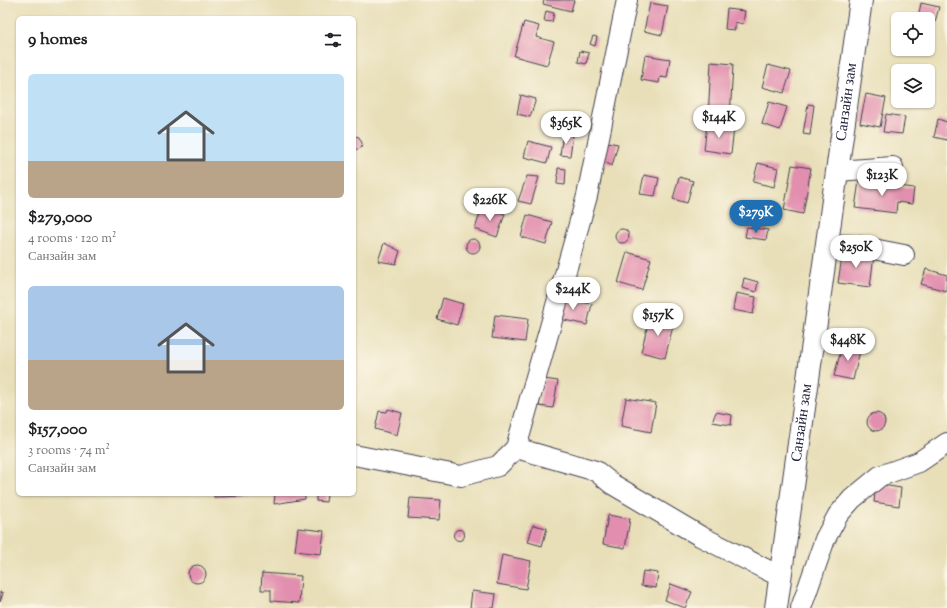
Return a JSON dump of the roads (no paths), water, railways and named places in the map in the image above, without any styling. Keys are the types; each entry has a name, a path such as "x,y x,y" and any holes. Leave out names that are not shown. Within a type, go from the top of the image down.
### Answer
{"main road":[{"name":"Санзайн зам","path":"776,608 861,0"}],"street":[{"path":"356,455 460,476 498,466 516,448 587,196 627,0"},
{"path":"837,171 893,167"},
{"path":"827,244 858,246 904,255"},
{"path":"801,608 825,539 838,515 852,499 880,476 919,462 947,443"},
{"path":"516,448 596,471 612,484 700,536 781,577"}]}
